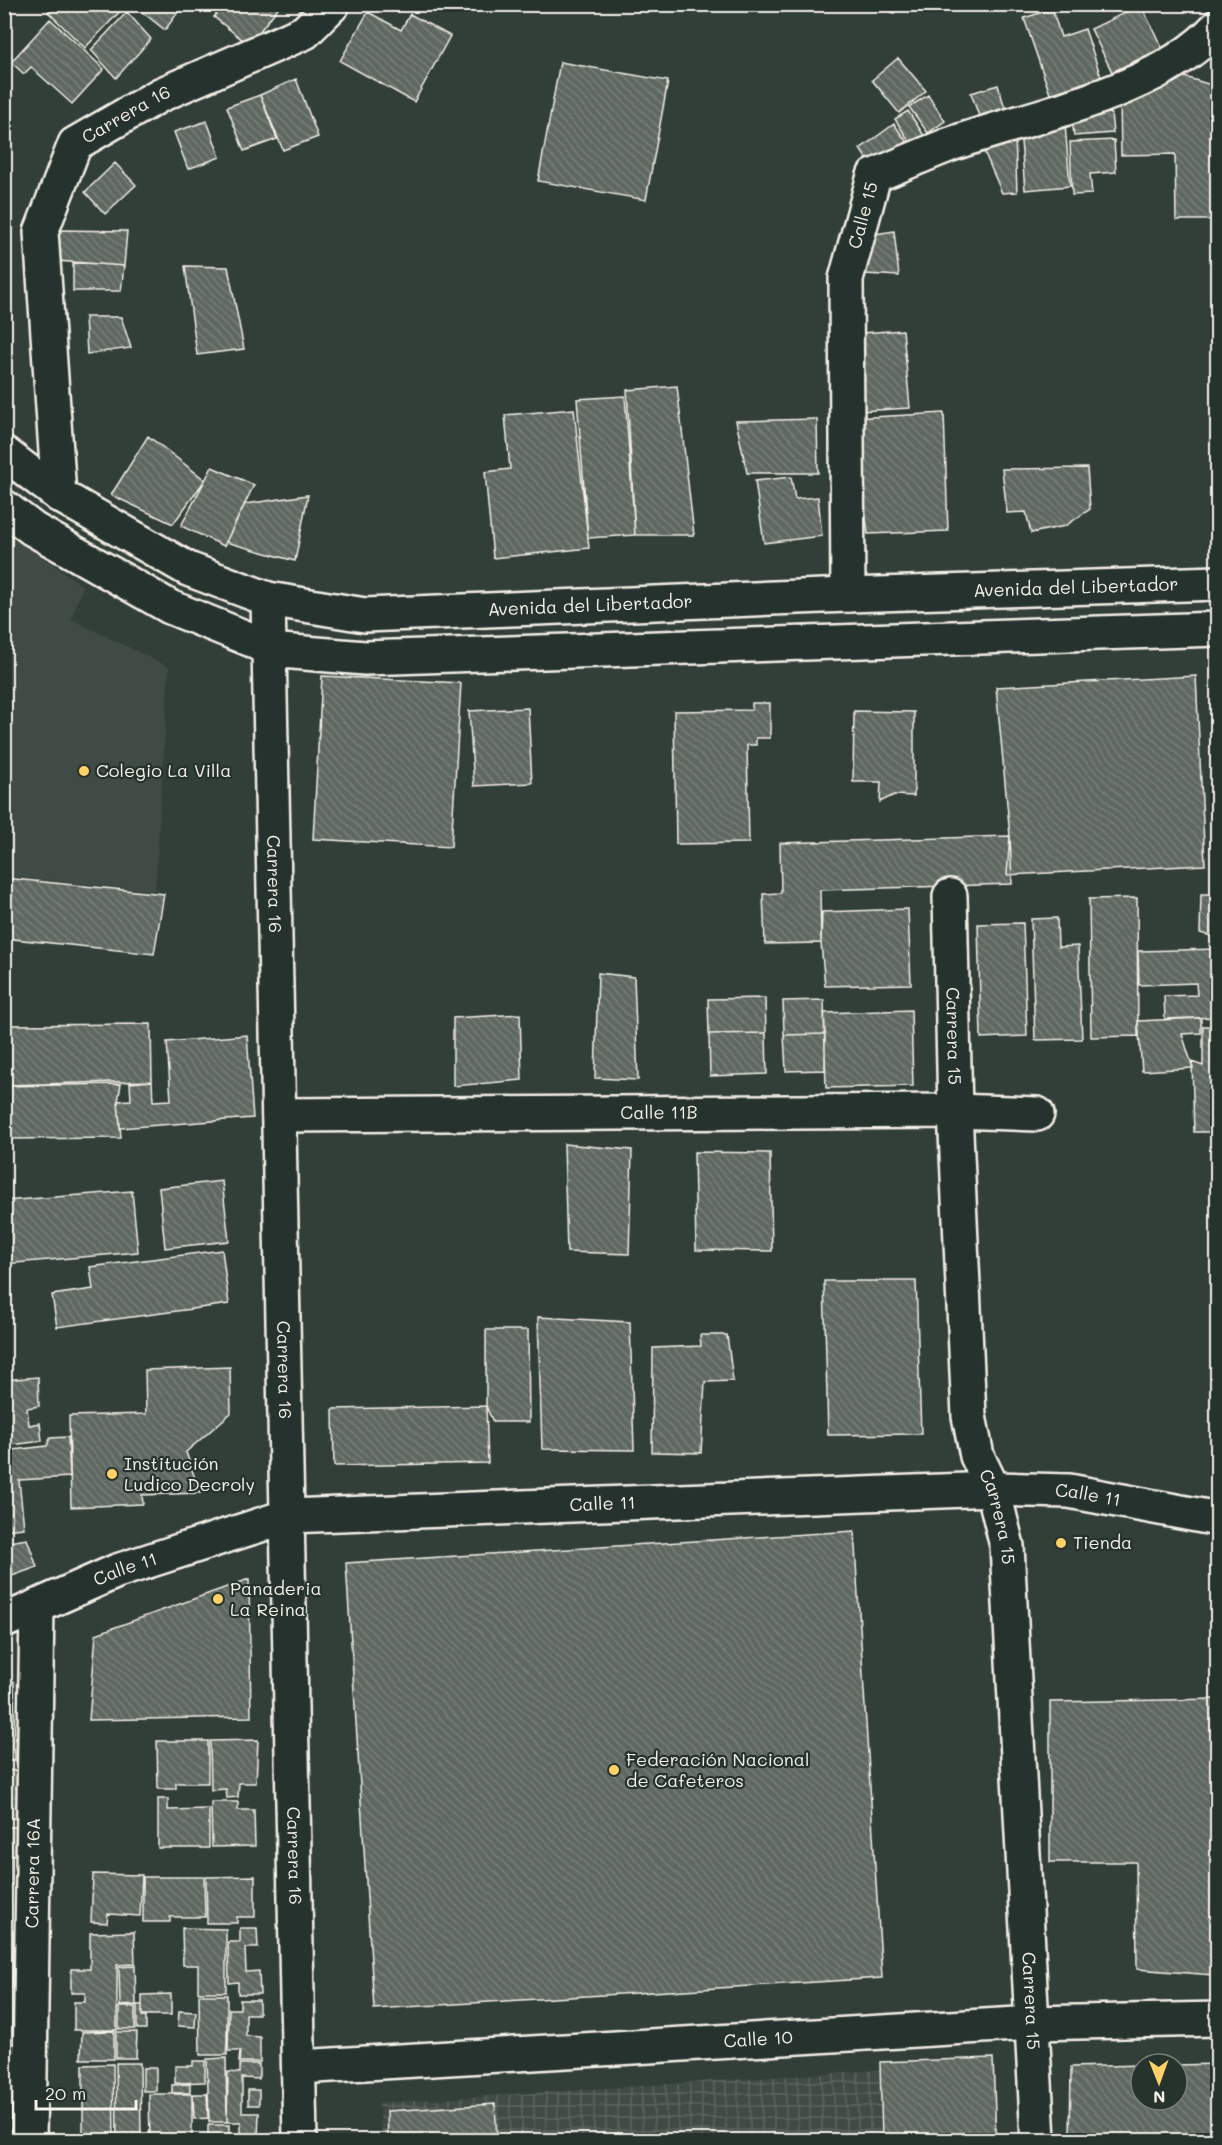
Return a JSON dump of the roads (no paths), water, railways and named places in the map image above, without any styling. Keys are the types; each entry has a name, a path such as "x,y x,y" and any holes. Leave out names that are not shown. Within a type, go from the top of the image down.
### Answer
{"street":[{"name":"Carrera 16","path":"58,495 41,232 75,144 160,95 305,32 333,4"},
{"name":"Calle 15","path":"848,594 846,279 874,176 950,145 1104,94 1162,68 1218,26"},
{"name":"Avenida del Libertador","path":"4,453 58,495 188,569 268,599 365,615 848,594 1218,583"},
{"path":"4,507 33,529 170,608 254,641 269,650 365,658 1218,629"},
{"name":"Carrera 16","path":"268,599 300,2140"},
{"name":"Carrera 15","path":"950,896 955,1111 969,1416 977,1456 993,1489 1007,1546 1038,2140"},
{"name":"Calle 11B","path":"279,1115 955,1111 1037,1114"},
{"name":"Calle 11","path":"4,1621 117,1571 288,1516 993,1489 1069,1491 1218,1519"},
{"name":"Carrera 16A","path":"29,2140 37,1606"},
{"name":"Calle 10","path":"299,2067 1032,2023 1218,2019"}],"place":[{"name":"Colegio La Villa","path":"84,771"},
{"name":"Institución Ludico Decroly","path":"112,1474"},
{"name":"Tienda","path":"1061,1543"},
{"name":"Panaderia La Reina","path":"218,1599"},
{"name":"Federación Nacional de Cafeteros","path":"614,1770"}]}
